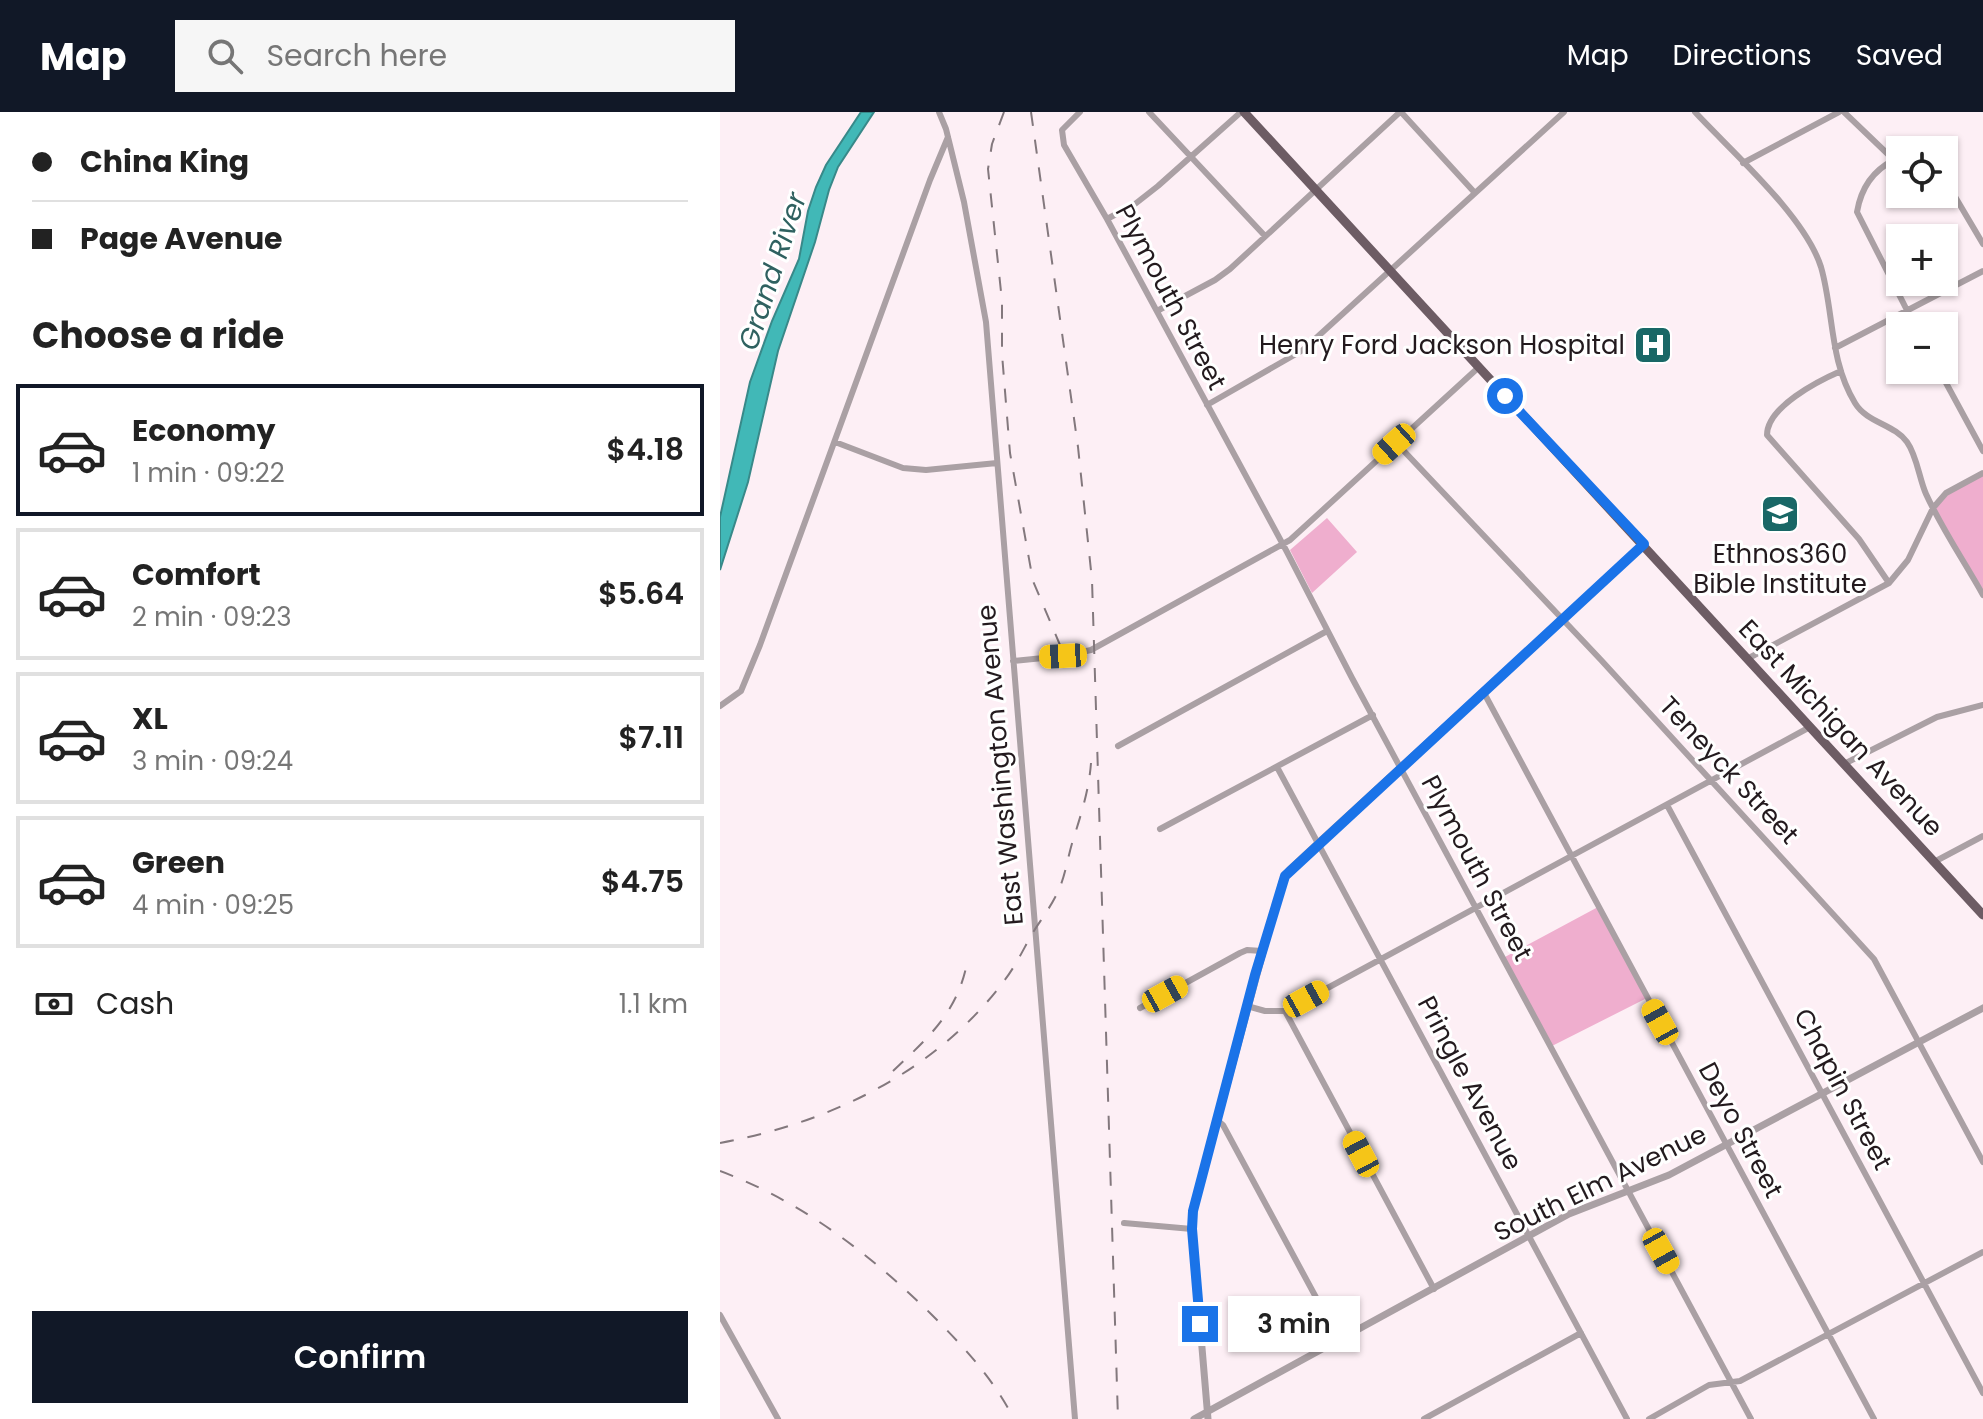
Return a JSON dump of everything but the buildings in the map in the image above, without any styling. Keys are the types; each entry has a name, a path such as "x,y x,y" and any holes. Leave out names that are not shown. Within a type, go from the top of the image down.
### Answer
{"main road":[{"name":"East Michigan Avenue","path":"1242,112 1644,544 1983,915"}],"street":[{"name":"East Washington Avenue","path":"939,112 964,202 984,304 1075,1419"},
{"path":"943,120 949,112"},
{"name":"Plymouth Street","path":"1080,112 1062,130 1064,145 1157,311 1751,1419"},
{"path":"1149,112 1265,236"},
{"path":"1107,219 1142,199 1242,112"},
{"path":"1157,311 1215,280 1401,112 1475,193"},
{"path":"1551,112 1557,119"},
{"path":"1207,405 1295,356 1564,112"},
{"path":"1695,112 1785,209 1815,253 1821,269 1841,371 1856,405 1864,415 1896,431 1906,440 1933,508 1983,595"},
{"path":"1743,163 1841,112 1886,151"},
{"path":"720,706 738,695 744,686 948,137"},
{"path":"1886,166 1877,171 1863,188 1857,212 1907,311"},
{"path":"1958,202 1983,244"},
{"path":"1835,348 1983,271"},
{"path":"1013,661 1091,650 1290,540 1479,367"},
{"path":"1841,371 1808,386 1770,421 1767,430 1770,440 1859,539 1889,583"},
{"path":"1947,384 1983,451"},
{"path":"835,442 903,468 926,470 997,463"},
{"name":"Teneyck Street","path":"1394,444 1402,449 1874,959 1983,1162"},
{"path":"1747,659 1889,583 1908,560 1933,508 1946,493 1983,473"},
{"path":"1208,1415 1193,1211 1282,882 1289,870 1644,544"},
{"path":"1118,746 1327,631"},
{"name":"Deyo Street","path":"1483,691 1874,1419"},
{"path":"1844,764 1937,717 1983,705"},
{"path":"1160,829 1373,715"},
{"path":"1247,1006 1265,1011 1285,1011 1810,727"},
{"name":"Pringle Avenue","path":"1277,767 1627,1419"},
{"name":"Chapin Street","path":"1667,805 1983,1393"},
{"path":"1934,862 1983,836"},
{"path":"1140,1008 1240,953 1262,951"},
{"name":"South Elm Avenue","path":"1194,1419 1208,1415 1577,1210 1669,1175 1983,1008"},
{"path":"1285,1011 1434,1289"},
{"path":"1217,1120 1223,1125 1339,1340"},
{"path":"1124,1223 1192,1229"},
{"path":"1649,1419 1709,1385 1740,1381 1983,1252"},
{"path":"720,1315 778,1419"},
{"path":"1424,1419 1581,1333"}],"shaded area":[{"path":"1983,475 1983,593 1933,508 1957,486"},
{"path":"1327,518 1357,552 1312,593 1290,550"},
{"path":"1598,907 1647,998 1550,1047 1503,958"}],"water":[{"name":"Grand River","path":"861,112 874,112 838,167 829,190 778,351 748,482 720,570 720,517 750,382 799,259 816,187 826,165"}],"railway":[{"path":"1004,112 992,144 988,169 1002,301 1002,354 1010,453 1033,581 1060,645"},
{"path":"1031,112 1078,447 1092,580 1118,1419"},
{"path":"720,1143 801,1122 877,1089 946,1042 977,1013 1008,976 1057,893 1084,802 1091,763"},
{"path":"893,1071 931,1034 950,1008 964,977 968,958"},
{"path":"720,1171 750,1183 806,1214 884,1271 966,1350 997,1390 1014,1419"}],"place":[{"name":"Henry Ford Jackson Hospital","path":"1653,345"},
{"name":"Ethnos360 Bible Institute","path":"1780,514"}],"route":[{"path":"1200,1324 1193,1211 1255,975 1285,876 1644,544 1505,396"}]}
